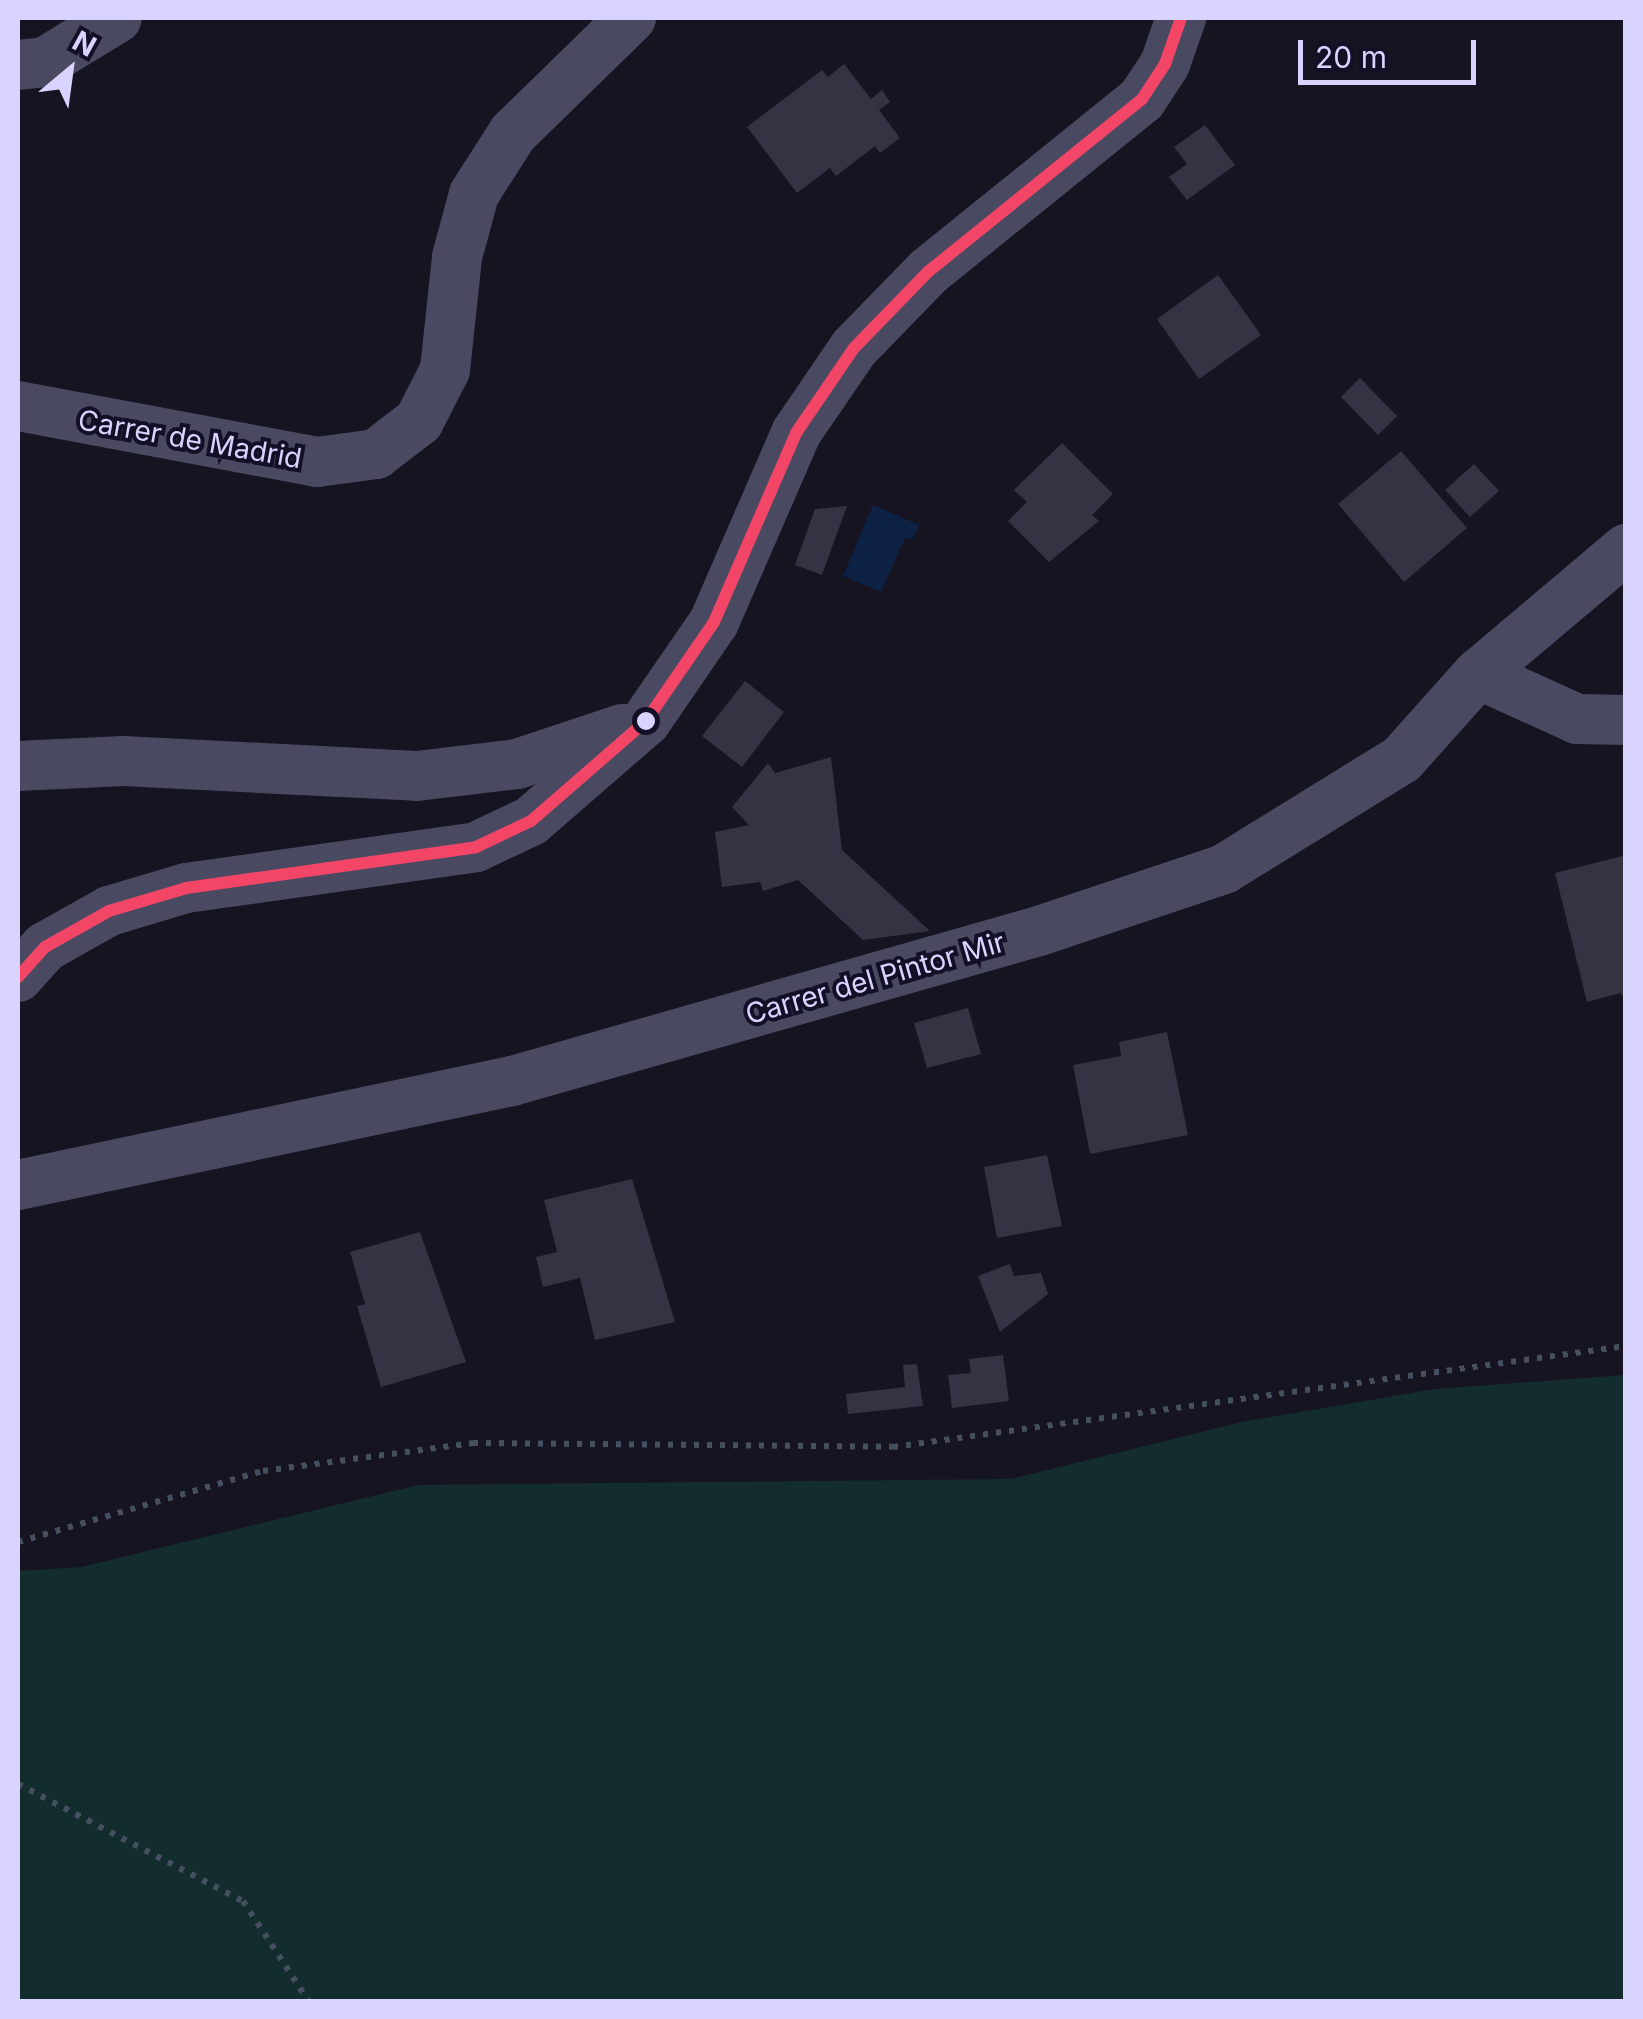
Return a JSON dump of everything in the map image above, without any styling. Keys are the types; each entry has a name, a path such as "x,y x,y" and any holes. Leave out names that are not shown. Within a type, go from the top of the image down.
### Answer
{"street":[{"path":"18,65 45,62 117,18"},
{"name":"Carrer de Madrid","path":"18,406 317,462 376,454 419,421 444,370 457,256 474,194 513,133 631,18"},
{"path":"18,977 45,948 109,911 186,888 476,847 530,821 646,720 714,622 796,433 854,348 929,270 1142,98 1165,64 1181,18"},
{"name":"Carrer del Pintor Mir","path":"18,1185 512,1082 1039,931 1224,869 1402,759 1478,674 1626,549"},
{"path":"1478,674 1577,719 1626,720"},
{"path":"18,766 122,761 417,776 516,764 646,720"}],"path":[{"path":"18,1542 264,1471 473,1443 893,1447 1626,1346"},
{"path":"18,1784 243,1900 309,2002"}],"green space":[{"path":"1625,1375 1625,2001 18,2001 18,1571 81,1567 418,1485 1011,1479 1242,1422 1434,1389"}],"water":[{"path":"873,505 919,525 912,540 905,538 881,592 843,576"}],"building":[{"path":"844,64 871,99 882,90 890,102 879,110 900,138 880,153 875,146 836,176 830,168 797,193 747,127 822,70 828,77"},
{"path":"1205,125 1235,165 1187,200 1169,177 1187,164 1174,147"},
{"path":"1218,275 1261,335 1199,379 1157,319"},
{"path":"1360,378 1397,416 1378,435 1341,397"},
{"path":"1062,443 1113,494 1092,515 1099,521 1049,562 1008,521 1027,502 1014,490"},
{"path":"1401,451 1467,528 1404,582 1338,504"},
{"path":"1474,464 1499,491 1470,517 1445,490"},
{"path":"847,506 822,575 795,565 815,509"},
{"path":"745,681 784,712 742,767 702,736"},
{"path":"831,757 842,850 930,931 863,940 798,880 763,891 760,882 722,887 715,832 749,825 732,807 768,763 775,773"},
{"path":"1626,855 1626,1003 1621,993 1587,1002 1555,873"},
{"path":"968,1008 981,1054 927,1068 914,1023"},
{"path":"1167,1032 1188,1135 1090,1154 1073,1065 1121,1056 1119,1042"},
{"path":"1047,1155 1062,1226 997,1238 984,1167"},
{"path":"632,1179 675,1322 595,1340 580,1278 543,1287 536,1257 557,1252 544,1200"},
{"path":"420,1232 466,1362 381,1387 357,1306 365,1304 350,1252"},
{"path":"1010,1264 1014,1276 1041,1273 1048,1294 1000,1332 978,1276"},
{"path":"1003,1355 1009,1401 952,1408 948,1375 971,1373 969,1359"},
{"path":"917,1364 923,1406 848,1414 846,1394 905,1387 903,1365"}],"transit line":[{"path":"18,977 45,947 109,911 186,888 476,847 531,821 646,721 714,622 796,433 854,348 929,271 1142,99 1165,64 1181,18"}]}
